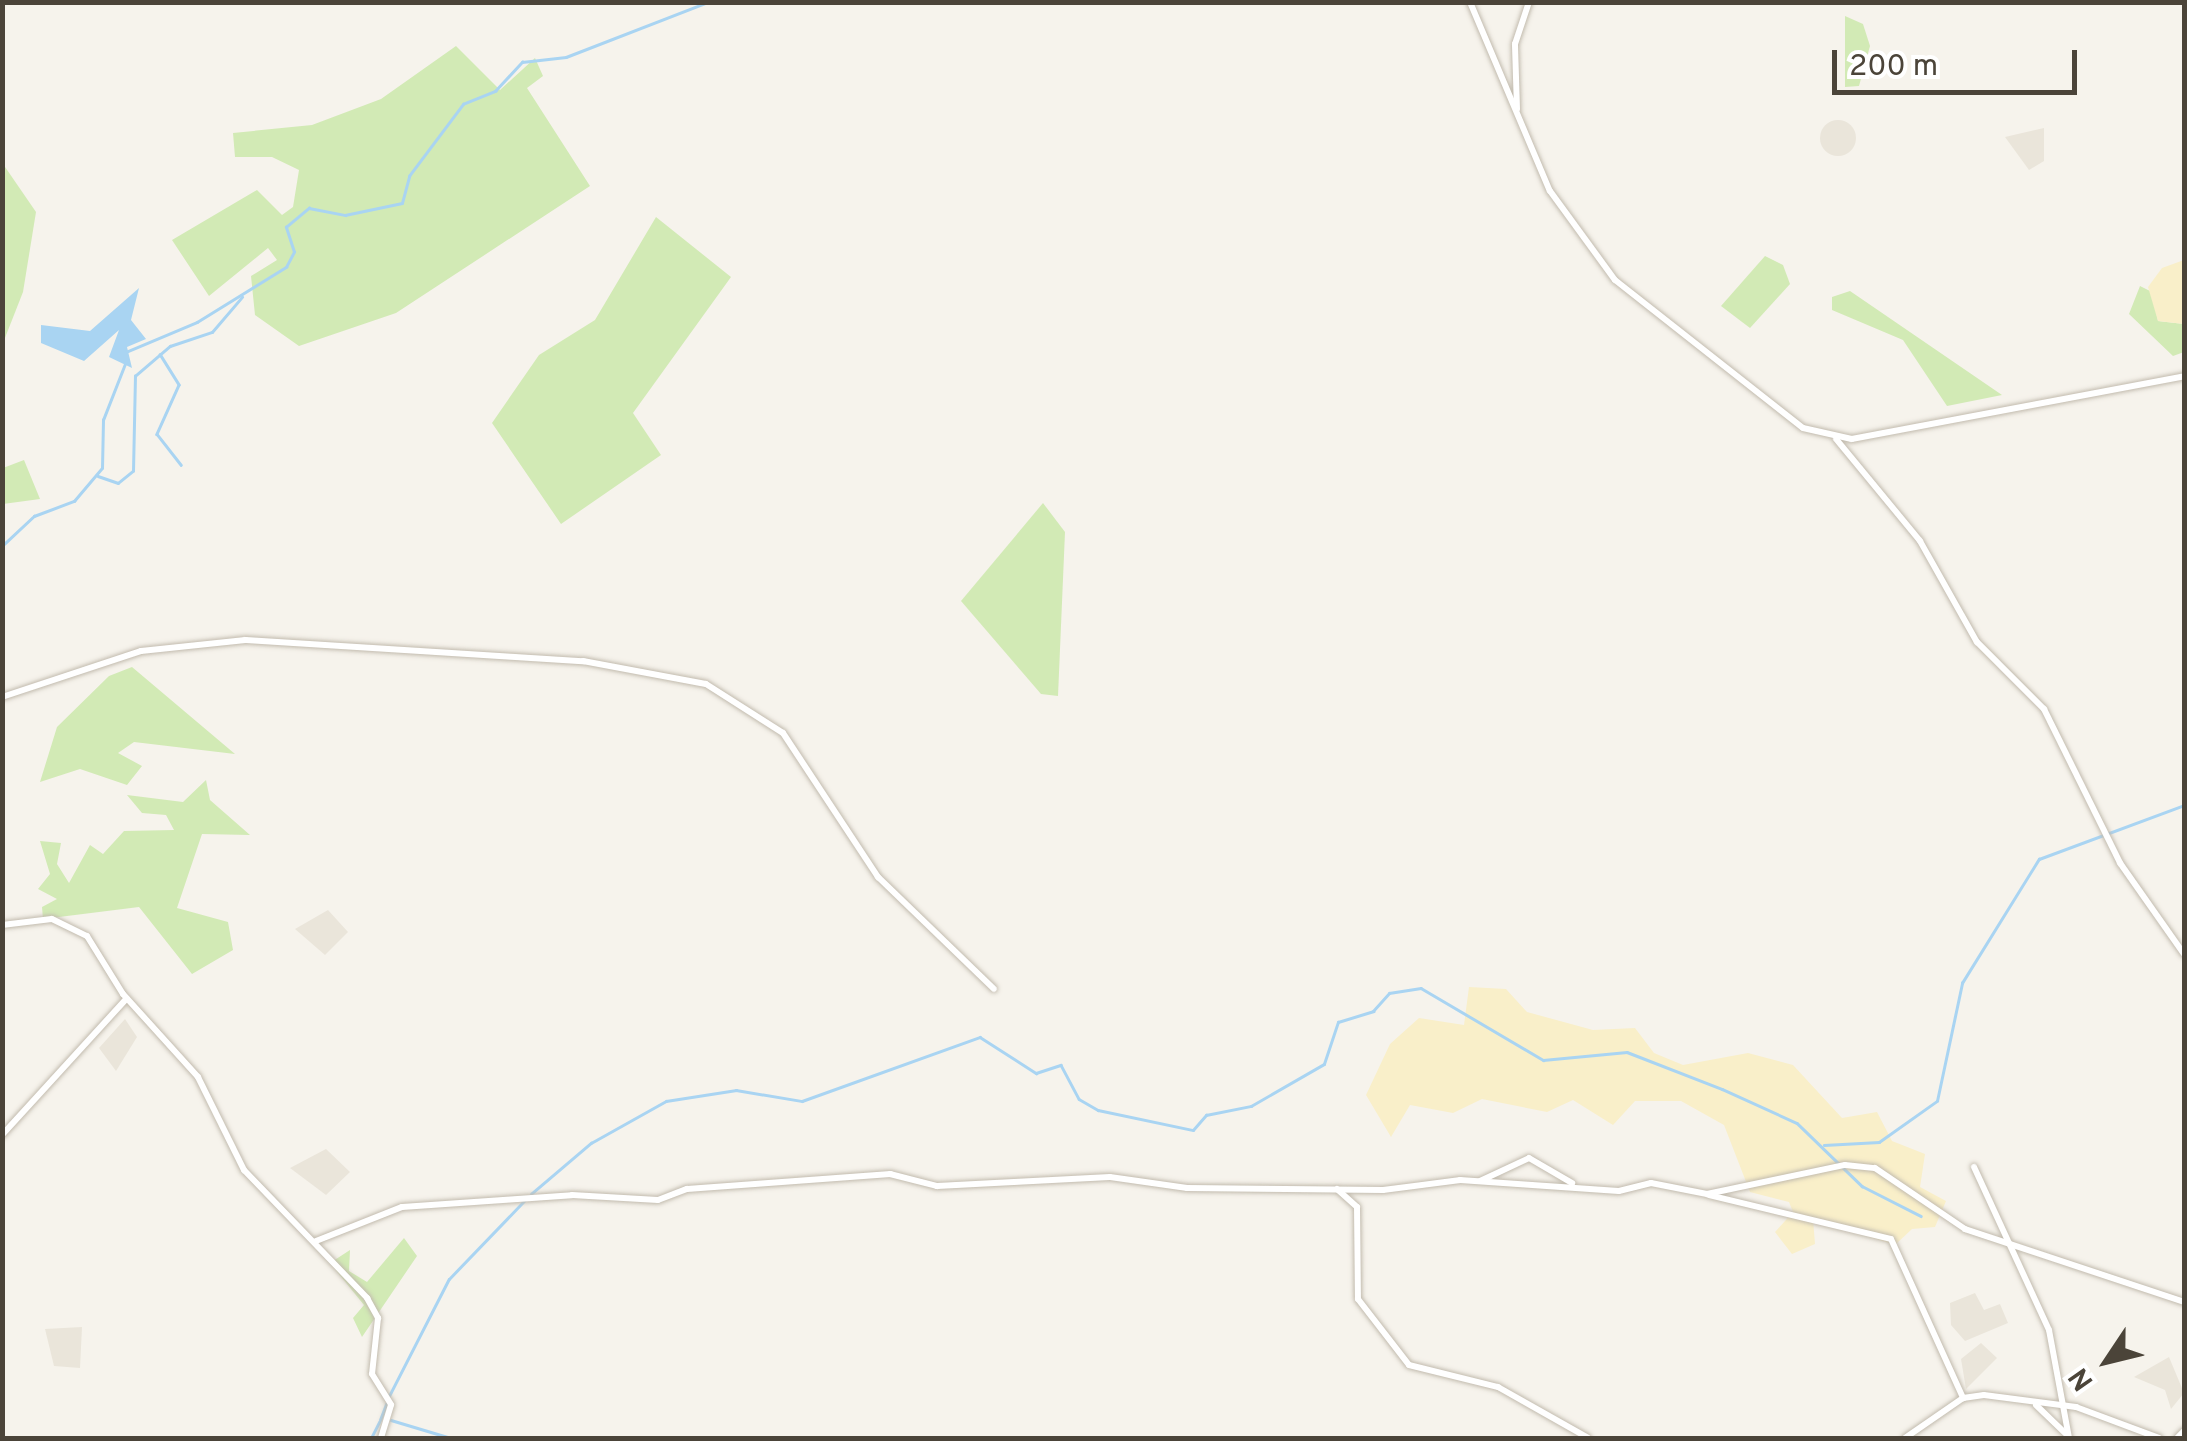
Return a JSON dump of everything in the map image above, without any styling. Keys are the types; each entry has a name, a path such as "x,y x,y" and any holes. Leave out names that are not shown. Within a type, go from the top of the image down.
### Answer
{"street":[{"path":"1470,2 1550,192 1615,280 1746,389 1835,438 1920,541 1976,642 2044,709 2087,781 2120,863 2184,954"},
{"path":"1518,113 1515,44 1529,2"},
{"path":"1835,438 2184,376"},
{"path":"2,697 141,651 245,640 583,661 706,684 783,733 878,877 994,988"},
{"path":"2,925 30,918 74,927 126,998 193,1070 244,1170 316,1241 376,1311 370,1363 376,1394 391,1406 381,1438"},
{"path":"2,1134 126,998"},
{"path":"1480,1182 1528,1158 1573,1184"},
{"path":"1974,1167 2050,1330 2069,1438"},
{"path":"1707,1194 1816,1168 1875,1168 1966,1230 2184,1302"},
{"path":"316,1241 402,1207 572,1195 658,1200 686,1189 890,1174 936,1186 1110,1177 1187,1188 1336,1188 1480,1182 1707,1194 1891,1239 1963,1398"},
{"path":"1336,1188 1358,1207 1358,1299 1409,1365 1498,1387 1588,1438"},
{"path":"1905,1438 1963,1398 2064,1407 2158,1438"},
{"path":"2035,1404 2069,1438"},
{"path":"2177,1438 2184,1432"}],"shaded area":[{"path":"1838,120 1851,125 1856,138 1851,151 1838,156 1825,151 1820,138 1825,125"},
{"path":"2044,128 2044,161 2029,170 2005,137"},
{"path":"328,910 348,932 325,955 295,929"},
{"path":"125,1019 137,1037 116,1071 99,1048"},
{"path":"326,1149 350,1172 326,1195 290,1168"},
{"path":"1975,1293 1984,1310 2000,1304 2008,1323 1965,1341 1951,1325 1950,1303"},
{"path":"82,1327 80,1368 54,1366 45,1329"},
{"path":"1981,1343 1997,1358 1966,1389 1961,1359"},
{"path":"2169,1357 2184,1393 2171,1409 2165,1390 2134,1377"}],"green space":[{"path":"1845,16 1863,24 1870,46 1859,86 1845,87"},
{"path":"456,46 500,90 535,58 543,76 527,88 590,186 396,313 299,346 255,315 251,276 277,260 268,248 209,296 172,240 257,190 282,215 293,207 299,170 272,157 235,157 233,133 312,125 381,99"},
{"path":"3,164 36,212 23,292 3,343"},
{"path":"656,217 731,277 633,413 661,455 561,524 492,423 539,355 595,320"},
{"path":"1765,256 1783,265 1790,284 1750,328 1721,306"},
{"path":"2140,286 2152,292 2158,321 2184,324 2184,352 2173,356 2129,314"},
{"path":"1850,291 2002,395 1947,406 1903,340 1832,310 1832,297"},
{"path":"24,460 40,499 3,504 3,468"},
{"path":"1043,503 1065,532 1058,696 1041,694 961,601"},
{"path":"132,667 235,754 134,742 118,753 142,766 127,785 80,769 40,782 57,727 109,676"},
{"path":"206,780 210,800 250,835 202,834 177,908 228,922 233,950 192,974 139,907 43,919 42,907 57,899 38,889 50,874 40,841 61,843 57,864 69,883 90,845 103,854 124,831 174,830 166,815 142,813 127,795 183,802"},
{"path":"404,1238 417,1256 362,1337 353,1318 364,1305 330,1263 350,1250 349,1271 367,1282"}],"sand":[{"path":"2184,260 2184,324 2158,321 2148,287 2162,268"},
{"path":"1469,987 1506,989 1527,1012 1593,1030 1635,1028 1654,1053 1683,1065 1748,1053 1793,1065 1842,1118 1877,1112 1892,1141 1925,1154 1920,1187 1946,1201 1935,1227 1912,1229 1895,1245 1813,1219 1815,1244 1792,1254 1775,1232 1793,1212 1789,1202 1750,1192 1724,1125 1681,1101 1635,1101 1613,1125 1573,1100 1547,1112 1482,1099 1453,1113 1410,1105 1391,1137 1366,1095 1390,1044 1419,1018 1464,1025"}],"water":[{"path":"139,288 131,320 146,339 127,347 132,368 109,357 119,330 84,361 41,343 41,325 90,331"}],"waterway":[{"path":"126,352 197,322 286,267 294,252 286,227 309,208 345,215 402,203 409,176 463,104 495,91 522,62 566,57 708,2"},
{"path":"98,476 118,483 133,471 135,376 170,346 212,332 242,297"},
{"path":"160,354 179,385 157,434 181,465"},
{"path":"2,546 34,516 74,501 102,468 103,420 125,364"},
{"path":"1824,1145 1879,1142 1937,1101 1962,983 2039,859 2184,805"},
{"path":"531,1194 591,1143 666,1101 736,1090 802,1101 980,1037 1036,1073 1061,1065 1079,1099 1098,1110 1193,1130 1206,1115 1251,1106 1324,1064 1338,1022 1373,1011 1389,993 1421,988 1543,1060 1627,1052 1797,1123 1862,1186 1921,1216"},
{"path":"389,1396 449,1279 525,1200"},
{"path":"380,1420 386,1404"},
{"path":"391,1420 451,1438"},
{"path":"371,1438 379,1422"}]}
